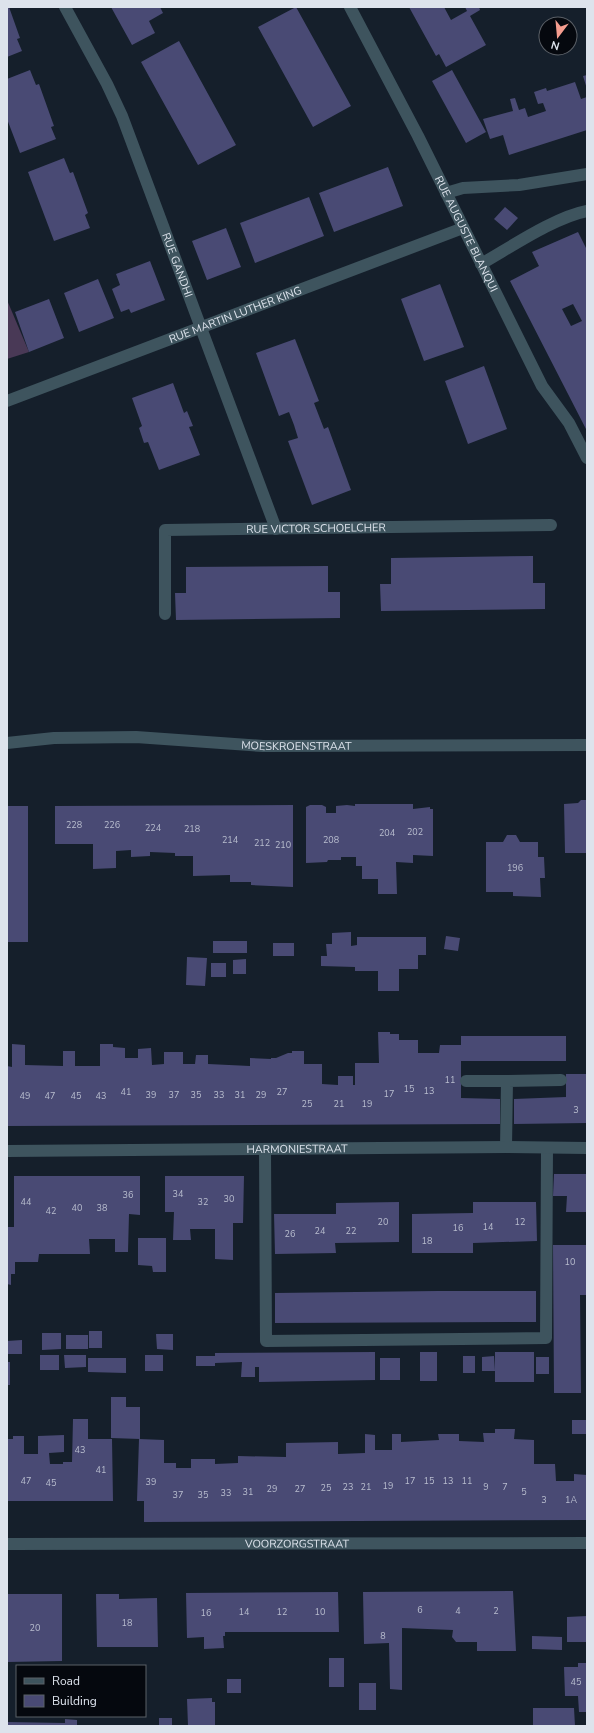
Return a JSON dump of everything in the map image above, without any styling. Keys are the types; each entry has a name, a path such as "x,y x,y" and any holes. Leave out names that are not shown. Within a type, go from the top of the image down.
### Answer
{"street":[{"name":"RUE GANDHI","path":"65,7 116,101 276,529"},
{"name":"RUE AUGUSTE BLANQUI","path":"350,7 418,136 542,386 568,423 587,458"},
{"path":"446,193 463,188 519,185 587,174"},
{"path":"482,264 544,228 578,212 587,211"},
{"name":"RUE MARTIN LUTHER KING","path":"7,400 201,329 463,228"},
{"name":"RUE VICTOR SCHOELCHER","path":"165,614 165,530 551,525"},
{"name":"MOESKROENSTRAAT","path":"7,742 54,738 136,737 263,746 587,745"},
{"path":"506,1147 507,1080"},
{"path":"466,1081 561,1080"},
{"name":"HARMONIESTRAAT","path":"7,1151 506,1147 587,1148"},
{"path":"266,1149 266,1341 546,1338 547,1148"},
{"name":"VOORZORGSTRAAT","path":"7,1544 587,1544"}],"shaded area":[{"path":"7,300 29,352 7,359"}],"building":[{"path":"7,7 9,7 20,38 17,39 22,51 7,57"},
{"path":"111,7 160,7 163,13 149,21 155,33 132,45"},
{"path":"296,7 351,106 313,127 258,27"},
{"path":"409,7 444,7 451,20 467,11 465,7 479,7 480,10 470,16 486,45 446,67 439,54 436,56"},
{"path":"179,41 236,145 198,165 141,62"},
{"path":"30,70 36,85 39,84 54,126 51,127 56,139 20,153 7,119 7,79"},
{"path":"452,70 486,132 466,143 432,81"},
{"path":"587,75 587,89 583,76"},
{"path":"575,82 581,99 587,97 587,130 509,155 503,135 490,139 483,119 513,111 510,99 515,98 519,110 525,108 528,117 546,111 543,103 538,104 534,92 546,88 547,91"},
{"path":"64,158 70,173 73,172 88,213 85,215 90,228 54,241 28,172"},
{"path":"388,167 403,206 334,232 319,193"},
{"path":"309,197 324,236 255,263 240,223"},
{"path":"505,207 518,218 507,230 494,219"},
{"path":"226,228 241,267 207,280 192,241"},
{"path":"578,232 587,250 587,431 510,281 539,266 532,252","holes":["573,304 582,321 571,326 562,309"]},
{"path":"150,261 165,300 131,313 129,309 121,312 112,289 120,285 116,274"},
{"path":"98,279 114,318 79,332 64,293"},
{"path":"440,284 464,347 424,361 401,299"},
{"path":"49,299 64,338 29,352 15,312"},
{"path":"295,339 319,401 314,403 324,429 328,427 351,490 312,505 288,441 298,438 294,425 289,412 279,416 256,353"},
{"path":"484,366 507,429 468,444 445,381"},
{"path":"173,383 184,413 187,411 193,426 189,427 200,455 159,470 148,442 144,443 139,428 142,426 132,398"},
{"path":"533,556 533,583 545,583 545,609 381,611 380,584 391,584 391,558"},
{"path":"328,566 328,592 340,592 340,618 176,620 175,593 186,593 186,567"},
{"path":"581,800 587,800 587,853 565,853 564,804 578,803"},
{"path":"355,804 413,804 413,809 430,807 430,809 433,809 433,856 413,855 413,863 396,862 397,894 378,894 378,879 362,879 362,866 356,866 356,857 341,857 341,860 306,863 306,807 310,805 322,805 326,807 326,813 336,813 336,806 355,806"},
{"path":"293,805 293,887 251,885 251,882 230,882 230,875 193,876 193,856 175,856 175,853 150,852 150,856 131,857 131,850 116,851 116,868 93,869 93,844 55,844 55,806"},
{"path":"7,806 28,806 28,942 7,942"},
{"path":"507,835 516,835 520,842 538,842 538,857 544,857 545,878 540,878 541,897 513,896 513,892 486,892 486,842 503,842"},
{"path":"351,932 351,946 357,945 357,937 426,937 426,955 418,955 418,969 399,969 399,991 378,991 378,971 355,971 355,967 321,966 321,956 327,956 326,944 332,944 332,933"},
{"path":"446,936 460,938 458,951 444,949"},
{"path":"213,941 247,941 247,953 213,953"},
{"path":"273,943 294,943 294,956 273,956"},
{"path":"187,957 207,958 205,986 186,985"},
{"path":"246,959 246,974 233,974 233,960"},
{"path":"211,963 226,963 226,977 211,977"},
{"path":"378,1032 399,1034 399,1040 418,1040 418,1053 439,1053 440,1045 461,1045 461,1036 566,1036 566,1061 461,1061 461,1098 500,1099 500,1124 7,1126 7,1066 12,1067 12,1044 25,1045 25,1065 63,1066 63,1051 75,1051 75,1066 100,1066 100,1044 113,1044 113,1047 125,1048 125,1058 138,1058 138,1049 151,1048 152,1065 164,1064 164,1052 183,1052 183,1064 195,1064 196,1055 208,1055 208,1064 250,1066 250,1058 271,1059 292,1053 292,1051 304,1051 304,1064 322,1064 322,1084 338,1085 338,1076 353,1076 353,1085 355,1085 355,1063 379,1063"},
{"path":"566,1074 587,1074 587,1123 514,1124 514,1099 566,1097"},
{"path":"554,1174 587,1174 587,1212 566,1212 567,1196 553,1196"},
{"path":"14,1176 140,1176 140,1215 129,1214 128,1252 115,1252 115,1239 89,1239 90,1254 39,1254 38,1262 15,1262 15,1274 11,1274 11,1285 7,1284 7,1227 14,1227"},
{"path":"165,1176 244,1176 243,1223 233,1223 233,1260 215,1259 215,1229 190,1229 191,1240 173,1240 174,1212 165,1212"},
{"path":"399,1202 399,1242 335,1243 336,1253 275,1254 274,1214 336,1214 336,1203"},
{"path":"473,1202 536,1202 537,1241 473,1243 473,1253 412,1253 412,1214 473,1213"},
{"path":"138,1238 166,1238 166,1272 153,1272 152,1266 138,1265"},
{"path":"553,1245 587,1245 587,1295 580,1295 581,1393 554,1393"},
{"path":"536,1291 536,1322 275,1323 275,1293"},
{"path":"89,1331 102,1331 102,1348 89,1348"},
{"path":"42,1333 61,1333 61,1349 42,1350"},
{"path":"156,1334 173,1334 173,1350 157,1349"},
{"path":"66,1335 88,1335 88,1349 66,1349"},
{"path":"22,1340 22,1354 7,1354 7,1341"},
{"path":"375,1352 375,1380 259,1382 259,1367 255,1367 255,1377 241,1377 242,1362 215,1363 215,1366 196,1366 196,1356 215,1356 215,1353"},
{"path":"420,1352 437,1352 437,1381 420,1381"},
{"path":"495,1352 534,1352 534,1382 495,1382"},
{"path":"40,1355 59,1355 59,1370 40,1370"},
{"path":"64,1355 86,1355 86,1367 65,1368"},
{"path":"145,1355 163,1355 163,1371 145,1371"},
{"path":"463,1356 475,1356 475,1373 463,1373"},
{"path":"494,1356 495,1371 482,1371 482,1357"},
{"path":"536,1357 549,1357 549,1374 536,1374"},
{"path":"88,1358 126,1358 126,1373 88,1372"},
{"path":"380,1358 400,1358 400,1380 380,1380"},
{"path":"7,1362 10,1362 10,1385 7,1385"},
{"path":"111,1397 126,1397 126,1407 140,1407 140,1439 111,1438"},
{"path":"73,1419 88,1419 88,1439 112,1439 113,1501 7,1501 7,1439 13,1439 13,1436 24,1436 24,1454 38,1454 38,1436 64,1435 64,1452 49,1453 50,1464 72,1462"},
{"path":"572,1420 587,1420 587,1434 572,1434"},
{"path":"495,1429 515,1429 514,1439 534,1440 534,1464 555,1464 556,1481 574,1481 574,1474 587,1475 587,1520 144,1522 144,1501 137,1501 139,1439 164,1440 164,1463 176,1463 176,1468 191,1468 191,1459 215,1459 215,1464 238,1463 238,1456 286,1457 286,1443 338,1442 338,1454 365,1453 365,1434 375,1435 375,1450 392,1450 392,1434 401,1434 401,1442 439,1440 438,1434 459,1434 459,1441 484,1442 483,1433 495,1433"},
{"path":"513,1591 516,1651 477,1651 477,1642 456,1642 452,1637 453,1630 402,1628 402,1690 390,1689 389,1643 364,1644 363,1592"},
{"path":"338,1592 339,1632 225,1632 225,1636 223,1636 224,1648 204,1649 204,1637 187,1638 186,1593"},
{"path":"7,1594 62,1594 62,1661 7,1662"},
{"path":"96,1594 119,1594 119,1599 157,1598 158,1647 97,1647"},
{"path":"587,1616 587,1642 567,1642 567,1617"},
{"path":"532,1636 562,1637 562,1650 532,1649"},
{"path":"329,1658 344,1658 344,1687 329,1687"},
{"path":"578,1663 587,1663 587,1712 579,1712 578,1696 565,1696 564,1667 578,1667"},
{"path":"227,1679 241,1679 241,1693 227,1693"},
{"path":"359,1683 376,1683 376,1710 359,1710"},
{"path":"212,1698 212,1702 215,1702 215,1726 188,1726 187,1699"},
{"path":"533,1708 574,1708 575,1726 533,1726"},
{"path":"159,1718 172,1718 172,1726 159,1726"},
{"path":"65,1719 77,1720 77,1726 7,1726 7,1722 65,1723"}]}
